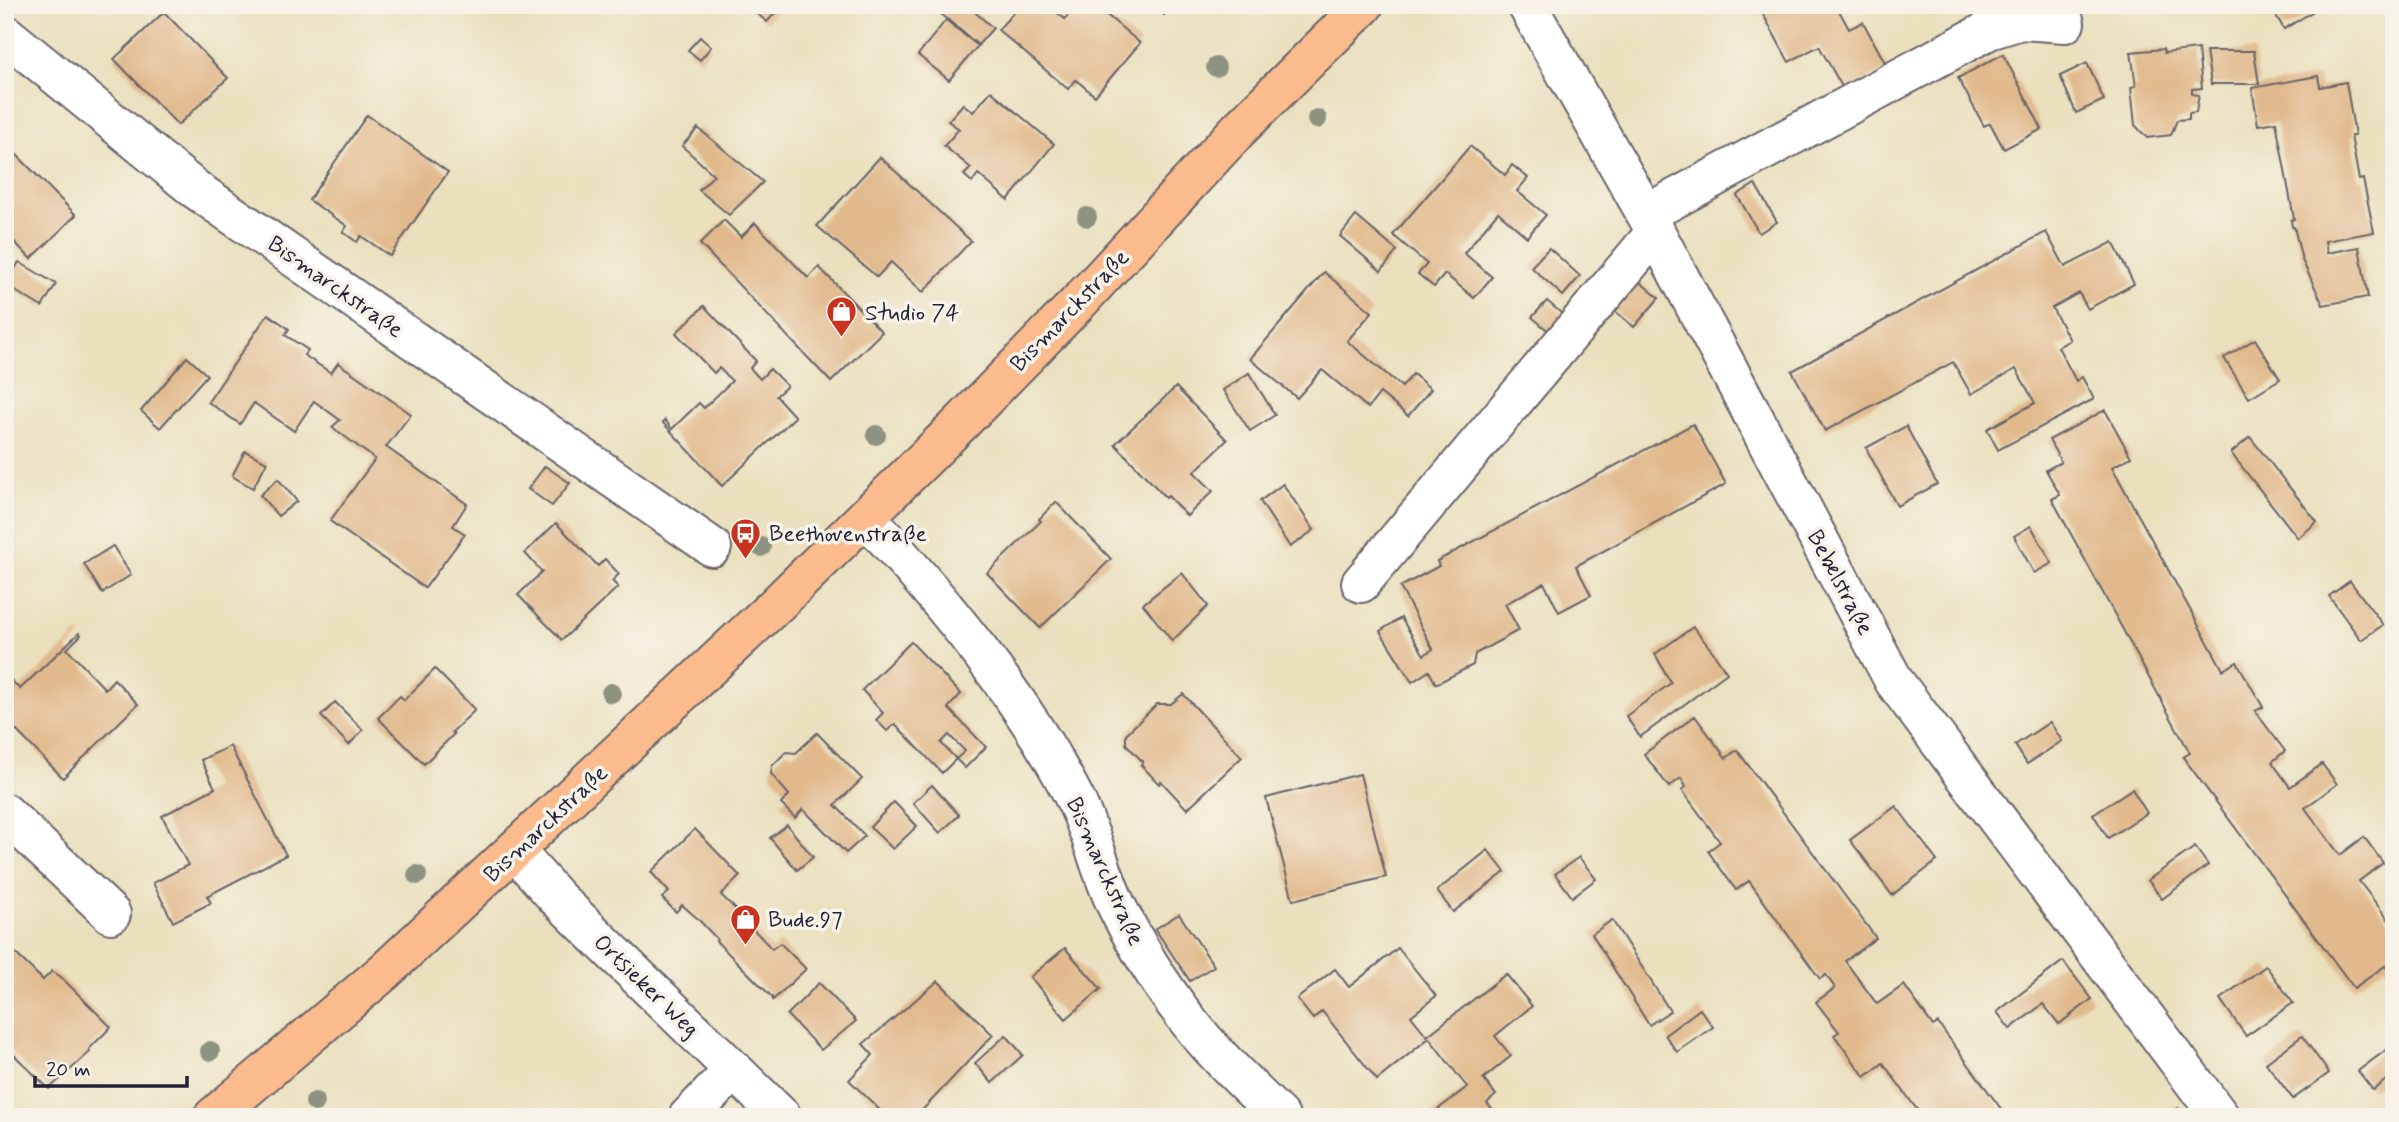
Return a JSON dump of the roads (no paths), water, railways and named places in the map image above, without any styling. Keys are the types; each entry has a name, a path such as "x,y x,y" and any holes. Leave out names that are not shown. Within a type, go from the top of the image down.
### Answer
{"main road":[{"name":"Bismarckstraße","path":"1239,130 1326,5"},
{"name":"Bismarckstraße","path":"213,1117 385,971 777,604 1077,304 1239,130 1364,5"}],"street":[{"name":"Bebelstraße","path":"1527,5 1651,224 1894,681 2220,1117"},
{"path":"1361,583 1651,224 1989,30 2021,20 2066,23"},
{"name":"Bismarckstraße","path":"5,34 195,189 712,547"},
{"name":"Bismarckstraße","path":"866,516 986,660 1038,737 1076,802 1118,908 1149,964 1198,1033 1280,1117"},
{"path":"5,813 111,914"},
{"name":"Ortsieker Weg","path":"515,851 556,897 782,1117"},
{"path":"688,1117 734,1070"}],"place":[{"name":"Studio 74","path":"842,339"},
{"name":"Beethovenstraße","path":"746,560"},
{"name":"Bude.97","path":"745,946"}]}
